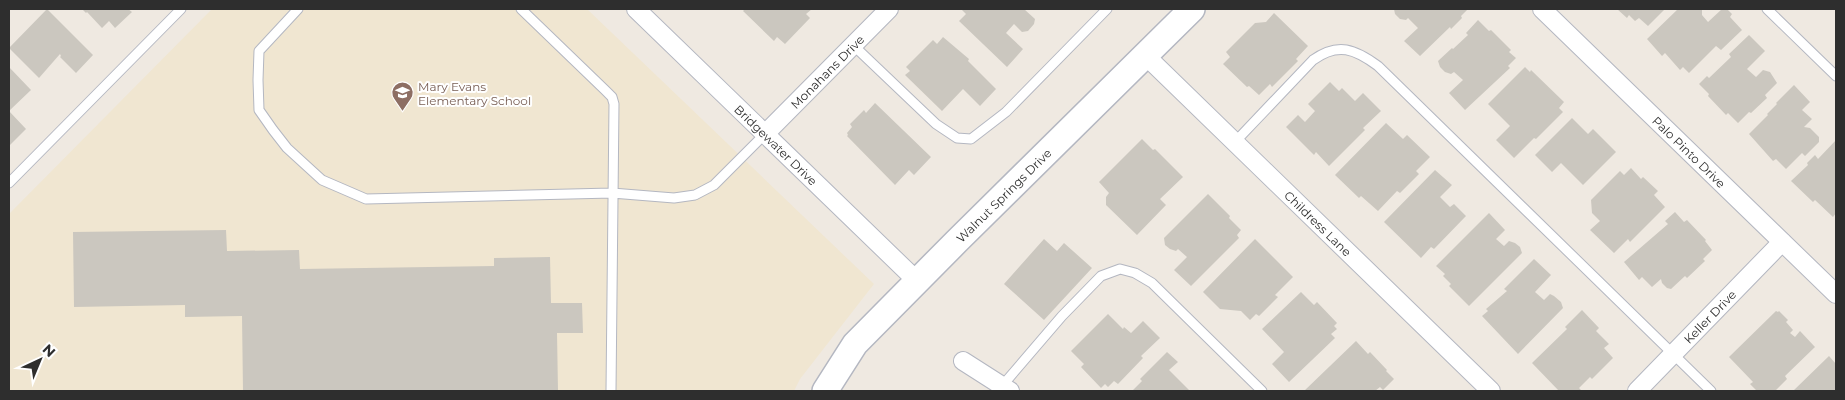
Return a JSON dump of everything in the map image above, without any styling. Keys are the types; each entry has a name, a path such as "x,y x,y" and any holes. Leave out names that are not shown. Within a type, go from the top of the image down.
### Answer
{"street":[{"name":"Bridgewater Drive","path":"636,9 917,282"},
{"name":"Monahans Drive","path":"765,134 889,9"},
{"name":"Walnut Springs Drive","path":"825,391 855,344 1192,9"},
{"name":"Palo Pinto Drive","path":"1542,9 1836,294"},
{"name":"Childress Lane","path":"1146,56 1491,391"},
{"name":"Keller Drive","path":"1637,391 1782,242"},
{"path":"963,361 1006,389"}],"lane":[{"path":"9,183 181,9"},
{"path":"298,9 259,51 259,110 287,148 322,180 366,199 612,193 674,198 695,195 714,185 765,134"},
{"path":"521,9 612,97 614,104 611,391"},
{"path":"853,45 936,124 957,138 972,139 1006,112 1107,9"},
{"path":"1767,9 1836,76"},
{"path":"1235,142 1313,60 1325,51 1343,49 1365,56 1378,66 1711,391"},
{"path":"1006,389 1062,316 1101,276 1120,269 1135,273 1152,284 1262,391"}],"shaded area":[{"name":"Mary Evans Elementary School","path":"212,9 587,9 874,284 800,379 794,391 9,391 9,214"}],"building":[{"path":"47,9 93,55 76,73 60,57 60,54 39,78 9,48"},
{"path":"82,9 128,9 132,12 115,28 109,21 102,28"},
{"path":"745,9 812,9 806,14 810,18 785,44 777,37 774,41 743,11"},
{"path":"963,9 1024,9 1035,19 1034,24 1028,31 1022,32 1014,24 1006,33 1023,49 1007,67 959,21 966,14"},
{"path":"1394,9 1468,9 1451,29 1450,27 1420,56 1404,41 1418,28 1408,18 1406,20 1400,19 1395,14"},
{"path":"1617,9 1665,9 1648,26 1639,18 1635,21 1629,15 1627,18"},
{"path":"1678,9 1702,9 1702,15 1708,22 1722,9 1727,9 1732,14 1730,17 1742,30 1721,50 1716,46 1689,73 1683,67 1680,70 1665,53 1662,56 1647,39"},
{"path":"1274,13 1308,46 1296,59 1298,61 1272,87 1270,84 1259,95 1249,86 1247,87 1223,64 1230,57 1226,52 1255,23 1266,22"},
{"path":"1478,20 1511,50 1509,52 1516,58 1508,66 1510,68 1465,110 1449,93 1463,80 1454,72 1451,74 1445,72 1440,67 1438,61 1468,35 1466,33"},
{"path":"1749,35 1765,51 1747,69 1756,77 1763,70 1770,72 1777,83 1765,95 1767,98 1738,123 1728,113 1726,115 1699,84 1707,76 1709,78 1731,57 1729,54"},
{"path":"943,37 969,59 968,61 996,89 980,106 963,89 942,111 905,75 910,71 906,67 933,40 937,44"},
{"path":"9,67 31,90 9,111"},
{"path":"1525,67 1530,72 1531,70 1564,102 1559,108 1563,112 1514,158 1496,140 1510,126 1488,104"},
{"path":"1330,82 1339,91 1342,88 1355,101 1363,93 1381,111 1329,166 1316,152 1314,155 1286,127 1298,115 1305,122 1315,111 1308,104"},
{"path":"1794,85 1810,102 1802,110 1812,119 1804,127 1810,128 1819,137 1819,142 1805,156 1802,153 1786,169 1776,159 1773,161 1749,134"},
{"path":"875,103 931,157 914,175 909,170 895,185 847,136 852,127 850,124 864,110 866,113"},
{"path":"9,111 26,129 9,146"},
{"path":"1572,118 1588,134 1593,129 1616,152 1583,185 1561,163 1552,172 1535,155"},
{"path":"1386,123 1403,139 1407,135 1430,157 1416,171 1419,174 1400,193 1397,191 1378,211 1361,196 1359,198 1335,175"},
{"path":"1142,139 1153,150 1155,149 1183,177 1160,199 1166,205 1137,235 1106,205 1106,197 1109,193 1099,182"},
{"path":"1836,140 1836,213 1833,217 1815,200 1813,202 1791,181 1808,165 1807,163 1815,155 1818,159"},
{"path":"1631,168 1641,179 1643,177 1658,191 1654,195 1665,207 1630,242 1628,239 1614,253 1590,230 1600,221 1592,213 1591,200 1620,171 1624,175"},
{"path":"1435,170 1452,185 1440,197 1450,207 1454,204 1466,216 1434,249 1431,247 1421,258 1384,222"},
{"path":"1208,194 1241,230 1237,235 1239,238 1191,286 1174,270 1187,257 1178,249 1176,251 1165,245 1164,238"},
{"path":"1675,212 1684,222 1687,220 1706,240 1712,250 1703,259 1705,261 1687,278 1685,276 1671,289 1662,283 1661,279 1652,287 1642,277 1639,280 1624,262 1668,224 1665,221"},
{"path":"1489,213 1505,230 1496,239 1504,246 1509,241 1515,243 1520,247 1522,253 1469,306 1449,286 1451,284 1443,276 1445,274 1436,266"},
{"path":"226,230 227,251 299,250 300,269 494,266 494,258 550,257 551,303 582,303 583,333 557,333 558,391 243,391 242,316 185,317 185,305 74,307 73,232"},
{"path":"1044,239 1057,251 1064,243 1092,268 1044,320 1004,284"},
{"path":"1255,239 1293,277 1275,295 1278,297 1259,316 1256,314 1250,320 1241,311 1220,309 1203,292"},
{"path":"1534,259 1551,275 1535,292 1544,300 1550,294 1554,296 1561,302 1563,308 1518,354 1482,316 1488,311 1486,309 1507,291 1504,289"},
{"path":"1301,292 1314,305 1317,302 1337,323 1334,326 1337,329 1331,334 1335,338 1289,382 1272,364 1284,352 1262,329"},
{"path":"1582,310 1599,328 1596,331 1609,344 1604,348 1613,358 1592,379 1590,377 1579,388 1582,391 1559,391 1532,363 1567,329 1565,327"},
{"path":"1776,311 1779,311 1788,320 1786,322 1793,330 1790,333 1795,337 1800,331 1815,347 1785,376 1787,379 1775,391 1757,391 1750,384 1753,382 1729,357"},
{"path":"1108,314 1123,329 1124,327 1131,333 1143,321 1160,338 1141,356 1143,358 1118,384 1114,381 1108,387 1105,384 1101,388 1081,367 1084,364 1071,351"},
{"path":"1356,341 1368,354 1370,352 1394,379 1383,390 1380,387 1375,391 1304,391"},
{"path":"1167,352 1178,362 1169,370 1190,391 1132,391 1142,381 1140,379"},
{"path":"1829,356 1836,364 1836,391 1793,391"}],"place":[{"name":"Mary Evans Elementary School","path":"402,112"}]}
